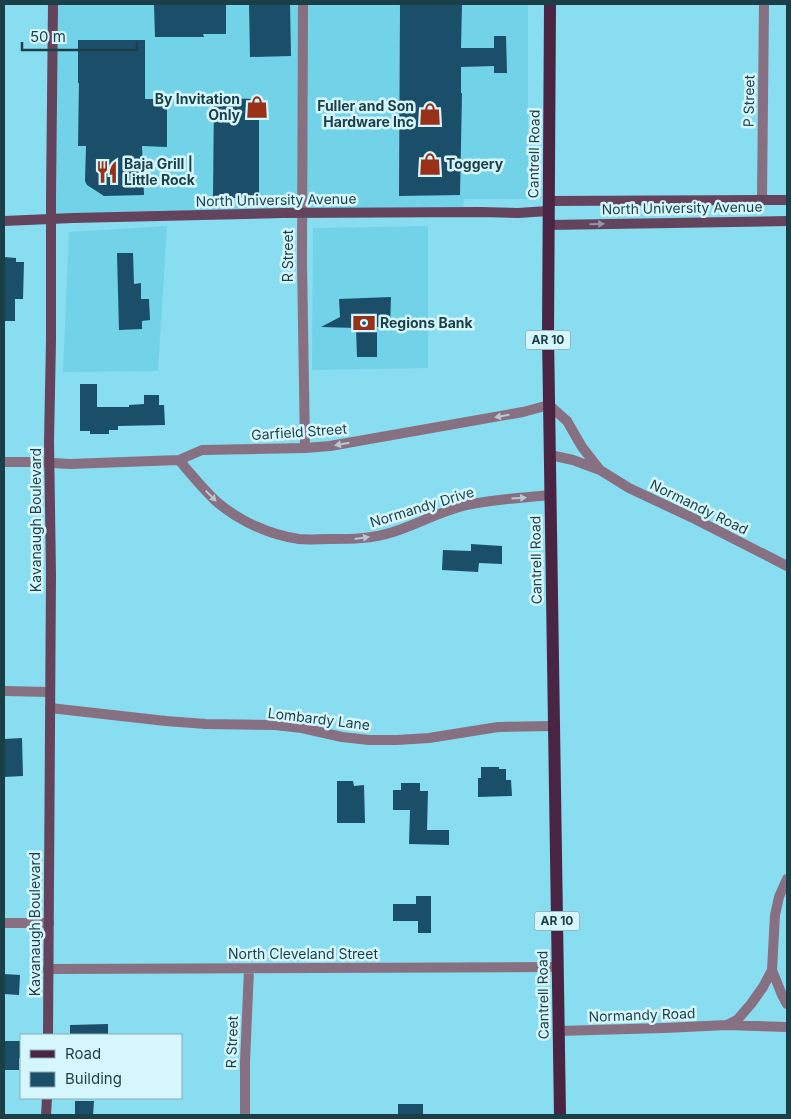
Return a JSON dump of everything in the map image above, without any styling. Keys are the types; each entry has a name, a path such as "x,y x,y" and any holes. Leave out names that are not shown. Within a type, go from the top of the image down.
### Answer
{"main road":[{"name":"Cantrell Road","path":"550,4 549,405 560,1115"}],"street":[{"name":"Kavanaugh Boulevard","path":"48,1034 51,575 49,441 53,4"},
{"name":"R Street","path":"303,4 302,267 305,448"},
{"name":"P Street","path":"762,200 764,4"},
{"name":"North University Avenue","path":"4,221 302,213 518,213 548,206 787,200"},
{"name":"North University Avenue","path":"548,225 787,221"},
{"name":"Garfield Street","path":"4,462 70,464 179,460 202,450 330,446 523,412 549,405"},
{"name":"Normandy Road","path":"549,405 567,421 582,447 600,470"},
{"name":"Normandy Road","path":"550,455 573,460 600,470 629,488 787,566"},
{"name":"Normandy Drive","path":"179,460 209,494 235,515 275,534 298,539 352,540 378,536 392,533 438,514 467,505 503,499 550,495"},
{"path":"4,691 49,692"},
{"name":"Lombardy Lane","path":"50,708 206,724 275,725 369,740 429,738 498,727 554,726"},
{"path":"727,1025 737,1020 751,1004 772,970 775,915 779,896 787,879"},
{"path":"4,923 49,923"},
{"name":"North Cleveland Street","path":"48,969 558,967"},
{"name":"R Street","path":"245,1115 248,969"},
{"path":"772,970 787,1004"},
{"name":"Normandy Road","path":"558,1031 727,1025 787,1027"},
{"path":"46,1115 47,1099"}],"shaded area":[{"path":"53,4 528,4 528,199 464,199 463,212 51,219"},
{"path":"167,226 158,371 63,372 69,232"},
{"path":"428,226 428,368 312,370 313,228"}],"building":[{"path":"154,4 226,4 226,34 203,34 204,37 155,37"},
{"path":"249,4 290,4 291,56 250,57"},
{"path":"400,4 462,4 461,48 494,48 494,36 506,36 507,73 494,73 494,66 461,67 460,195 399,196"},
{"path":"78,40 145,40 145,99 167,99 167,147 142,146 144,195 104,196 87,185 85,181 86,146 78,146"},
{"path":"214,98 259,99 259,198 213,198"},
{"path":"117,253 133,253 134,284 141,283 141,299 149,299 150,320 142,321 142,329 119,330"},
{"path":"4,257 16,258 16,262 24,262 23,299 15,299 15,321 4,321"},
{"name":"Regions Bank","path":"391,297 390,327 377,327 377,357 357,357 356,328 321,327 340,317 339,299"},
{"path":"80,384 97,384 97,407 129,407 129,405 144,404 144,395 159,395 159,405 164,405 165,425 118,426 118,430 109,430 109,434 90,434 90,431 80,431"},
{"path":"471,544 502,546 502,564 479,563 478,572 442,570 443,550 471,551"},
{"path":"22,738 23,776 4,777 4,739"},
{"path":"481,767 506,769 506,780 511,780 512,796 478,797 478,778 481,778"},
{"path":"337,781 353,781 354,786 364,785 365,823 337,823"},
{"path":"401,783 420,783 420,791 428,791 427,830 449,830 449,845 409,844 410,810 393,810 393,790 401,790"},
{"path":"416,896 431,896 431,933 418,933 418,921 393,921 393,904 416,904"},
{"path":"4,974 20,975 19,995 4,994"},
{"path":"108,1024 108,1034 70,1034 70,1025"},
{"path":"4,1041 20,1041 19,1070 4,1070"},
{"path":"75,1101 94,1101 93,1115 75,1115"},
{"path":"398,1104 423,1104 423,1115 398,1115"}],"place":[{"name":"By Invitation Only","path":"257,107"},
{"name":"Fuller and Son Hardware Inc","path":"430,114"},
{"name":"Toggery","path":"430,164"},
{"name":"Baja Grill | Little Rock","path":"107,172"},
{"name":"Regions Bank","path":"364,323"}]}
